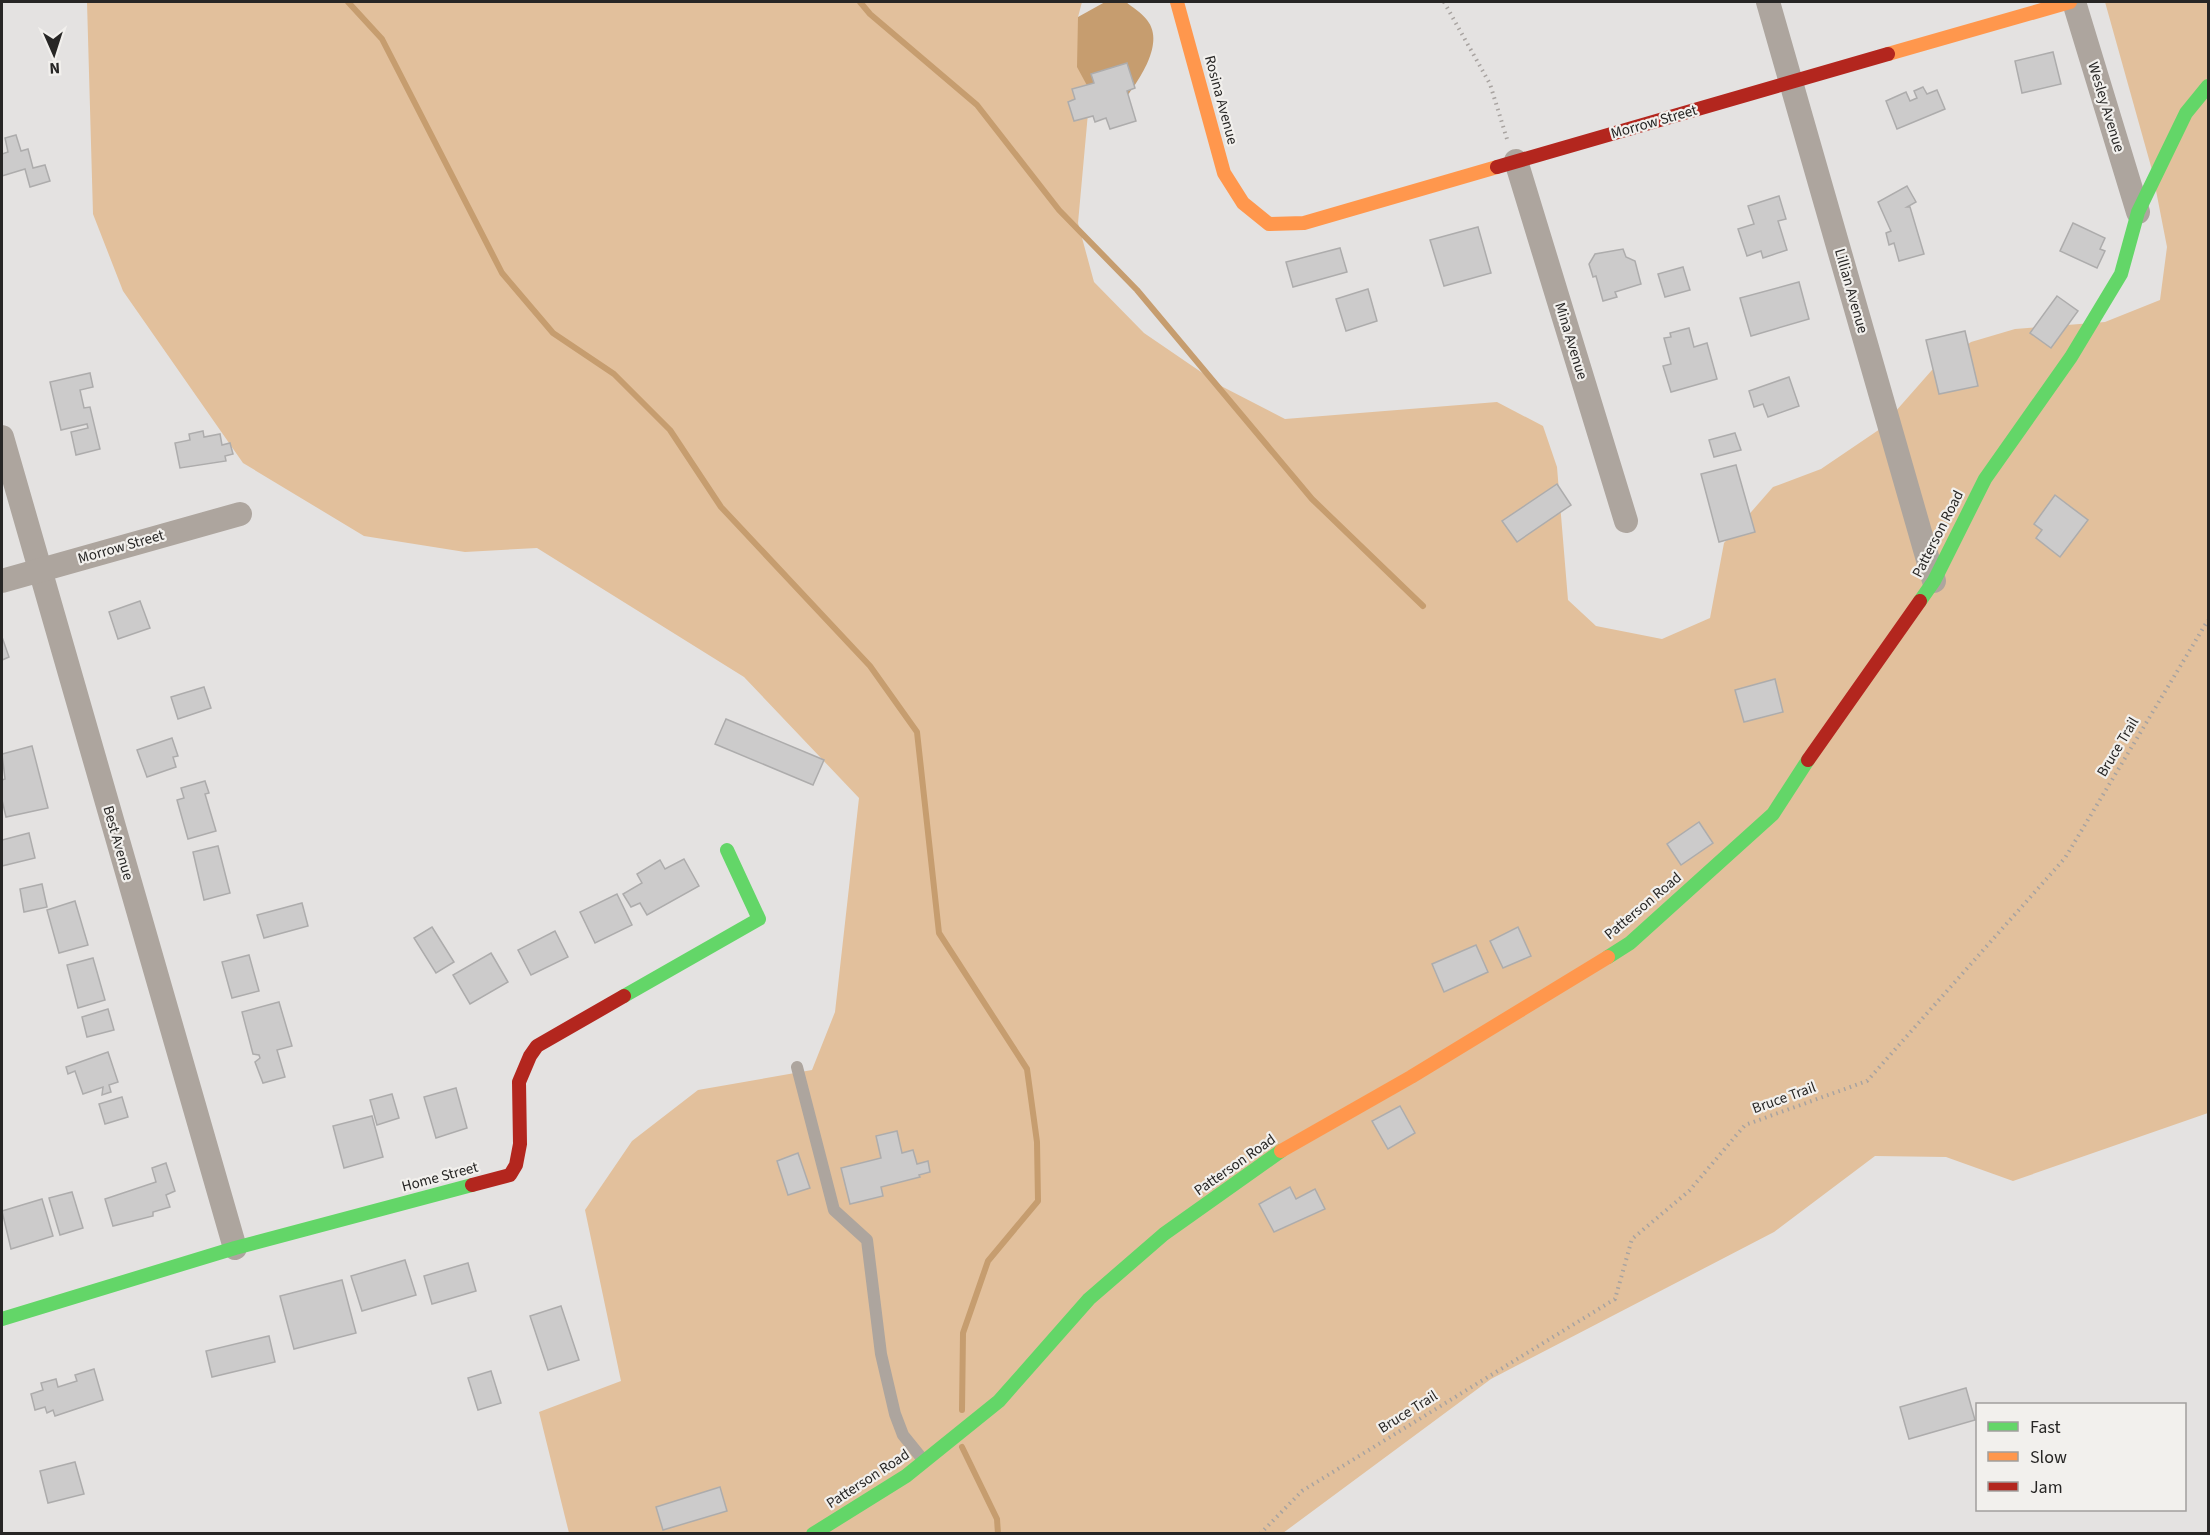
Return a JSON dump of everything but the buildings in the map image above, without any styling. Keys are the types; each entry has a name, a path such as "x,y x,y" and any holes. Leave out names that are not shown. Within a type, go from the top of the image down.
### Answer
{"street":[{"name":"Rosina Avenue","path":"1177,2 1224,173 1243,202"},
{"name":"Lillian Avenue","path":"1767,2 1934,581"},
{"name":"Morrow Street","path":"1243,202 1269,224 1305,223 2072,2"},
{"name":"Wesley Avenue","path":"2072,2 2138,212"},
{"name":"Patterson Road","path":"813,1533 925,1462 999,1401 1089,1299 1164,1234 1283,1150 1411,1077 1630,943 1773,814 1829,728 1934,581 1985,479 2070,357 2121,274 2138,212 2186,113 2208,86"},
{"name":"Mina Avenue","path":"1516,161 1626,520"},
{"name":"Best Avenue","path":"2,437 235,1248"},
{"name":"Morrow Street","path":"2,581 240,514"},
{"name":"Home Street","path":"2,1319 235,1248 510,1175 518,1164 521,1145 518,1087 525,1063 537,1046 759,919 727,850"}],"lane":[{"path":"797,1067 834,1210 867,1240 881,1354 895,1414 903,1435 925,1462"}],"path":[{"path":"1444,2 1490,84 1516,161"},
{"name":"Bruce Trail","path":"1260,1533 1302,1491 1615,1299 1632,1239 1689,1191 1745,1125 1867,1081 2065,858 2208,620"}],"shaded area":[{"path":"87,2 1082,2 1078,17 1090,91 1078,223 1094,282 1144,333 1223,387 1285,419 1497,402 1543,426 1557,467 1568,600 1596,626 1662,639 1710,618 1724,543 1773,487 1821,469 1880,429 1932,370 1971,342 2015,329 2105,322 2160,300 2167,247 2152,170 2105,2 2208,2 2208,1113 2013,1181 1946,1157 1875,1156 1774,1232 1491,1379 1283,1533 569,1533 539,1412 621,1381 585,1210 632,1141 698,1090 812,1070 835,1012 859,798 744,677 537,548 465,552 364,536 243,463 123,291 93,214"},
{"path":"1105,2 1126,2 1145,17 1152,30 1153,41 1147,64 1121,105 1090,91 1077,67 1078,17"}],"waterway":[{"path":"348,2 382,39 502,273 553,333 614,374 670,430 721,507 870,666 917,732 939,933 1027,1069 1037,1142 1038,1201 988,1261 963,1333 962,1410"},
{"path":"860,2 870,14 977,105 1059,210 1137,290 1312,499 1423,606"},
{"path":"962,1447 997,1519 998,1534"}],"traffic: fast":[{"path":"1920,601 1934,581 1985,479 2071,357 2121,274 2138,212 2186,113 2208,86"},
{"path":"1608,957 1630,943 1773,814 1808,760"},
{"path":"624,996 759,919 727,850"},
{"path":"813,1534 906,1476 999,1401 1089,1299 1164,1234 1281,1151"},
{"path":"2,1319 235,1248 472,1185"}],"traffic: slow":[{"path":"1177,2 1224,173 1243,203 1269,224 1304,223 1497,167"},
{"path":"1888,54 2070,2"},
{"path":"1281,1151 1411,1077 1608,957"}],"traffic: jam":[{"path":"1497,167 1888,54"},
{"path":"1808,760 1920,601"},
{"path":"472,1185 510,1175 516,1165 520,1144 519,1082 537,1046 624,996"}]}
